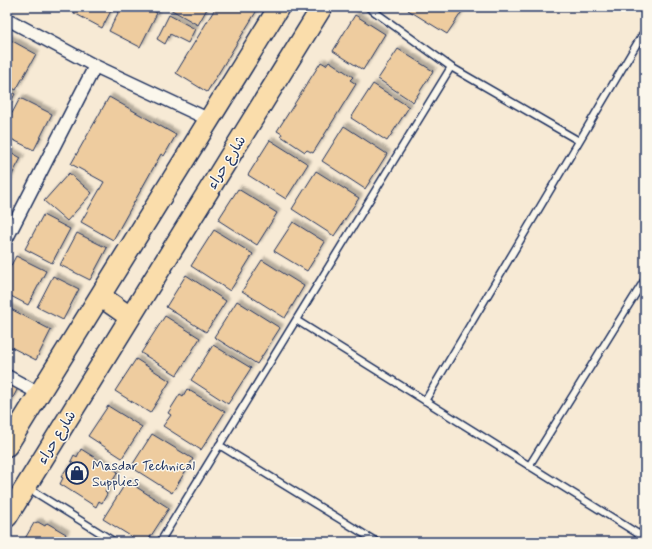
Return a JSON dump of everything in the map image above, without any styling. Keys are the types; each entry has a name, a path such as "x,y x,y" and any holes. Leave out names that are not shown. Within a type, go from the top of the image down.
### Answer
{"main road":[{"path":"7,446 279,7"},
{"name":"شارع حراء","path":"7,517 322,7"},
{"path":"100,296 130,317"}],"street":[{"path":"7,19 95,66 210,120"},
{"path":"7,238 95,66"},
{"path":"7,376 40,394"}],"lane":[{"path":"368,7 451,67 578,141"},
{"path":"425,401 645,30"},
{"path":"160,542 451,67"},
{"path":"529,466 645,279"},
{"path":"296,320 640,535"},
{"path":"219,445 378,542"},
{"path":"26,486 115,542"},
{"path":"636,542 645,527"}],"building":[{"path":"77,7 113,7 102,28 74,13"},
{"path":"121,7 146,7 157,13 140,47 109,31"},
{"path":"172,7 208,7 198,25 170,9"},
{"path":"216,7 259,7 207,92 176,73"},
{"path":"410,7 465,7 447,34 408,10"},
{"path":"169,15 195,29 188,43 170,34 165,44 157,39"},
{"path":"355,15 385,34 363,70 333,51"},
{"path":"7,38 36,54 16,90 7,85"},
{"path":"398,49 433,71 413,102 378,79"},
{"path":"329,61 353,77 350,80 356,84 313,153 307,150 305,152 281,136 282,134 277,131 321,62 326,65"},
{"path":"373,84 409,107 387,141 351,118"},
{"path":"7,90 15,94 7,109"},
{"path":"109,97 176,135 164,156 161,154 113,240 81,222 104,182 71,164"},
{"path":"20,98 52,114 34,150 7,137 7,123"},
{"path":"344,126 387,154 365,189 322,161"},
{"path":"270,140 308,164 286,199 248,175"},
{"path":"7,150 21,158 7,184"},
{"path":"316,171 359,198 334,236 292,209"},
{"path":"69,173 92,193 67,221 44,201"},
{"path":"238,189 277,213 257,245 218,220"},
{"path":"43,215 70,229 52,263 25,249"},
{"path":"293,222 325,242 307,271 274,251"},
{"path":"214,230 253,254 230,291 191,266"},
{"path":"77,233 107,248 90,280 60,265"},
{"path":"16,256 46,271 28,305 7,294 7,273"},
{"path":"262,260 304,286 285,318 242,291"},
{"path":"186,275 226,301 206,332 166,307"},
{"path":"53,276 79,289 63,320 37,307"},
{"path":"237,301 280,328 257,364 214,337"},
{"path":"7,307 51,330 36,360 7,345"},
{"path":"165,316 200,338 177,375 141,353"},
{"path":"213,345 251,368 228,404 191,380"},
{"path":"136,359 170,381 150,413 115,391"},
{"path":"7,382 18,388 7,409"},
{"path":"187,389 225,412 201,450 163,426 171,415 168,413 180,394 183,396"},
{"path":"108,406 142,427 122,458 88,436"},
{"path":"152,434 193,459 172,493 131,467"},
{"path":"81,449 118,472 111,487 109,485 105,492 107,494 102,503 99,501 96,507 60,484 63,478 61,477 67,468 69,469 73,462 71,461 74,455 77,457"},
{"path":"127,481 169,508 147,542 140,542 103,519"},
{"path":"38,522 45,526 47,523 66,534 61,542 23,542 34,523"}],"place":[{"name":"Masdar Technical Supplies","path":"77,473"}]}
